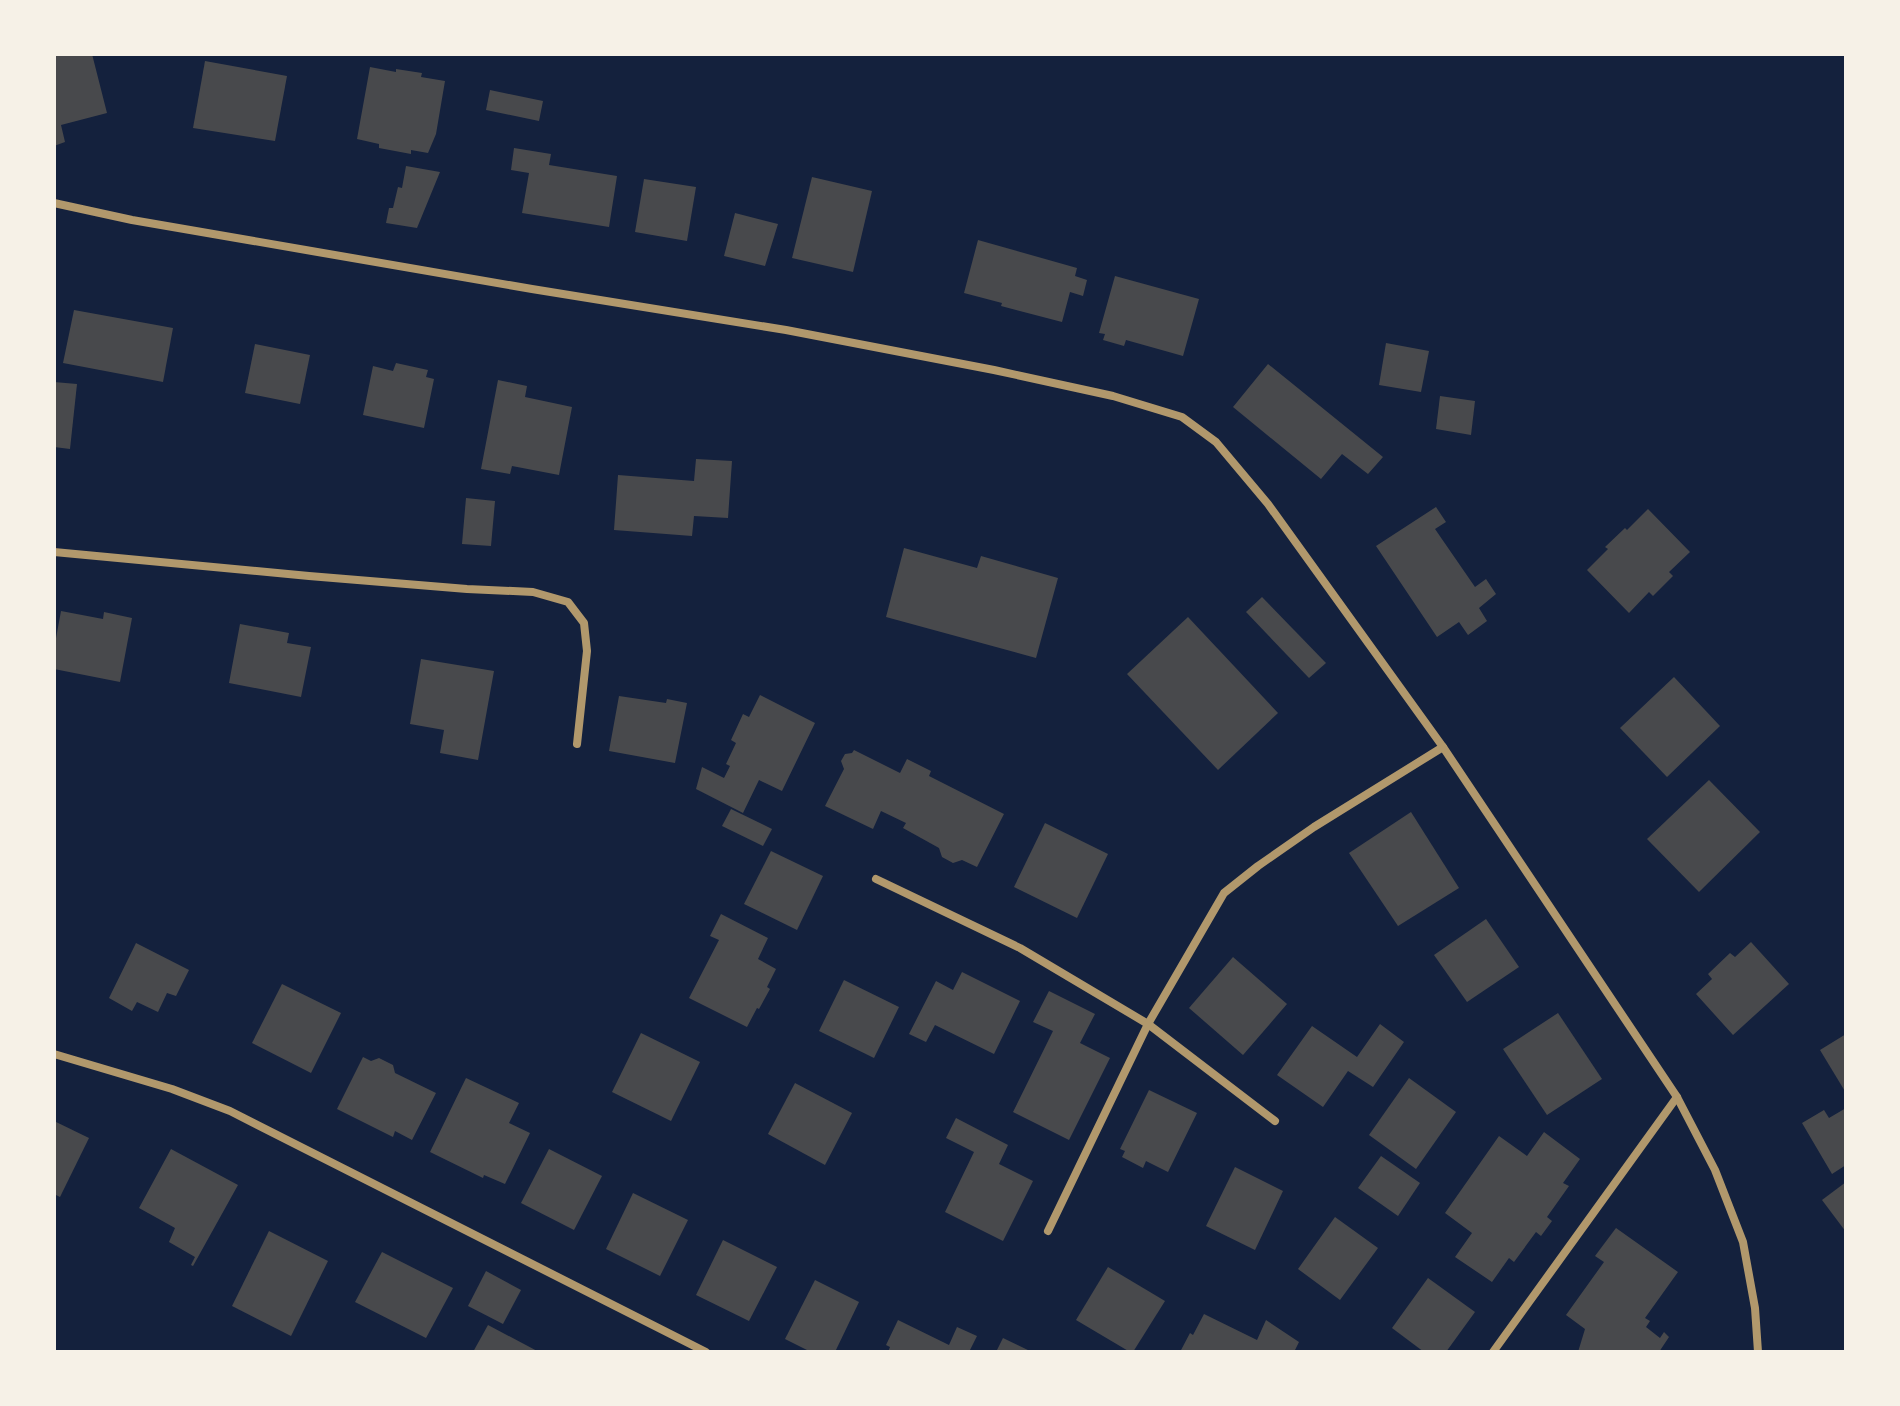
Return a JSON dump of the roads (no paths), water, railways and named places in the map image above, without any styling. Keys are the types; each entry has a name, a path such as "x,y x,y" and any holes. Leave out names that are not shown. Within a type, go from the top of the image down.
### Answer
{"street":[{"path":"54,203 132,220 816,335 1113,396 1182,417 1216,442 1268,504 1443,747 1677,1097 1715,1170 1743,1242 1755,1308 1758,1352"},
{"path":"54,552 340,579 533,592 568,602 584,623 587,651 577,744"},
{"path":"1048,1231 1148,1024 1224,893 1314,827 1443,747"},
{"path":"876,879 1020,948 1148,1024 1275,1121"},
{"path":"54,1054 172,1089 230,1111 706,1352"},
{"path":"1493,1352 1677,1097"}]}
